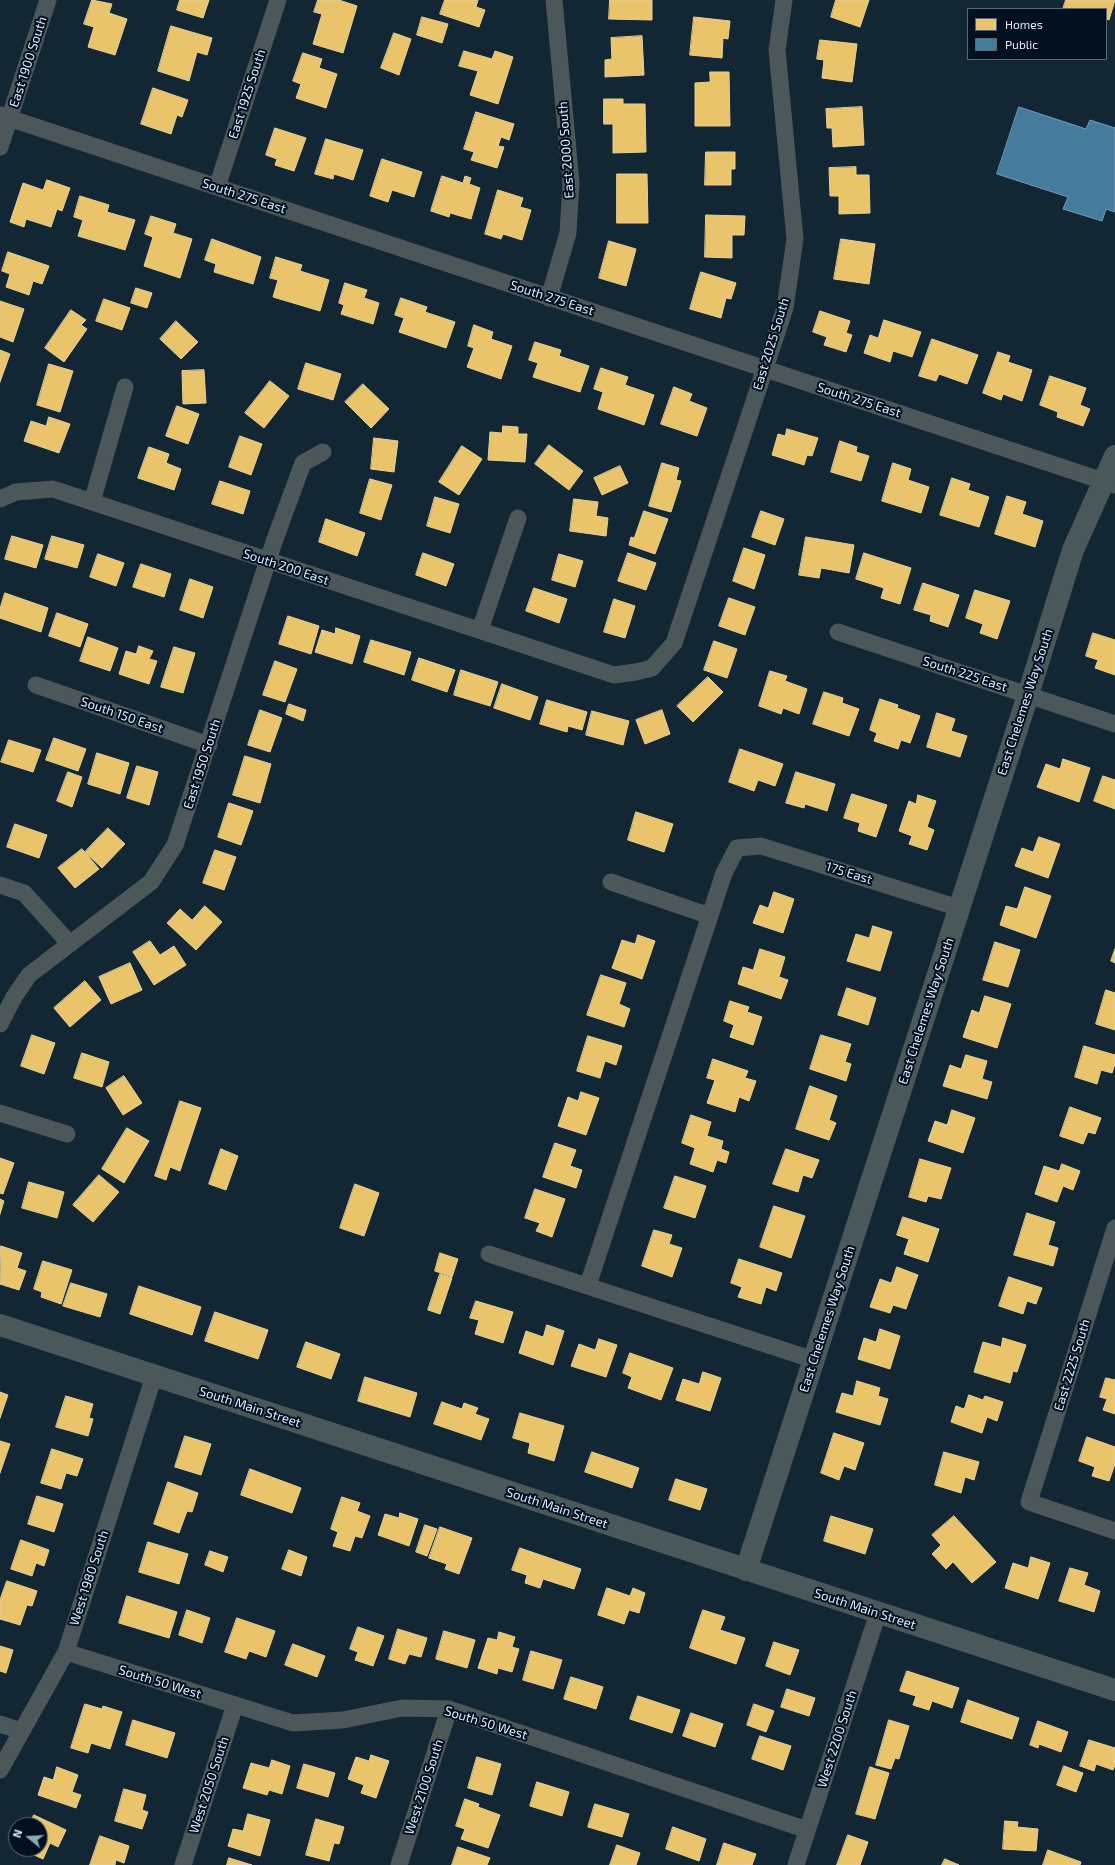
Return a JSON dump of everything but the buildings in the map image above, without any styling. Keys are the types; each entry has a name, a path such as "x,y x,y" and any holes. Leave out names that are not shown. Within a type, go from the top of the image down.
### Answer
{"street":[{"name":"East 1900 South","path":"0,147 5,117 48,0"},
{"name":"East 1925 South","path":"217,188 278,0"},
{"name":"East 2000 South","path":"549,298 568,233 571,183 554,0"},
{"name":"East 2025 South","path":"652,668 674,643 784,308 795,239 777,50 784,0"},
{"name":"South 275 East","path":"5,117 1109,483"},
{"path":"92,502 125,388"},
{"name":"East 1950 South","path":"0,1024 14,997 29,975 151,882 175,845 267,561 304,463 323,452"},
{"name":"East Chelemes Way South","path":"746,1570 1028,695 1073,550 1109,483 1115,456"},
{"name":"South 200 East","path":"0,499 16,492 53,489 614,675 652,668"},
{"path":"480,630 518,518"},
{"name":"South 225 East","path":"838,632 1115,724"},
{"name":"South 150 East","path":"36,685 208,745"},
{"name":"175 East","path":"710,916 724,873 737,848 761,846 959,908"},
{"path":"588,1285 710,916 611,882"},
{"path":"0,885 24,893 70,944"},
{"path":"0,1113 66,1134"},
{"name":"East 2225 South","path":"1115,1228 1029,1502 1115,1531"},
{"path":"489,1254 588,1285 814,1360"},
{"name":"South Main Street","path":"0,1325 746,1570 1115,1689"},
{"name":"West 1980 South","path":"0,1770 66,1652 154,1376"},
{"name":"West 2200 South","path":"796,1865 878,1613"},
{"name":"South 50 West","path":"66,1652 293,1723 343,1720 402,1708 450,1709 807,1830"},
{"name":"West 2050 South","path":"183,1865 235,1705"},
{"name":"West 2100 South","path":"399,1865 450,1709"},
{"path":"0,1724 22,1731"}]}
